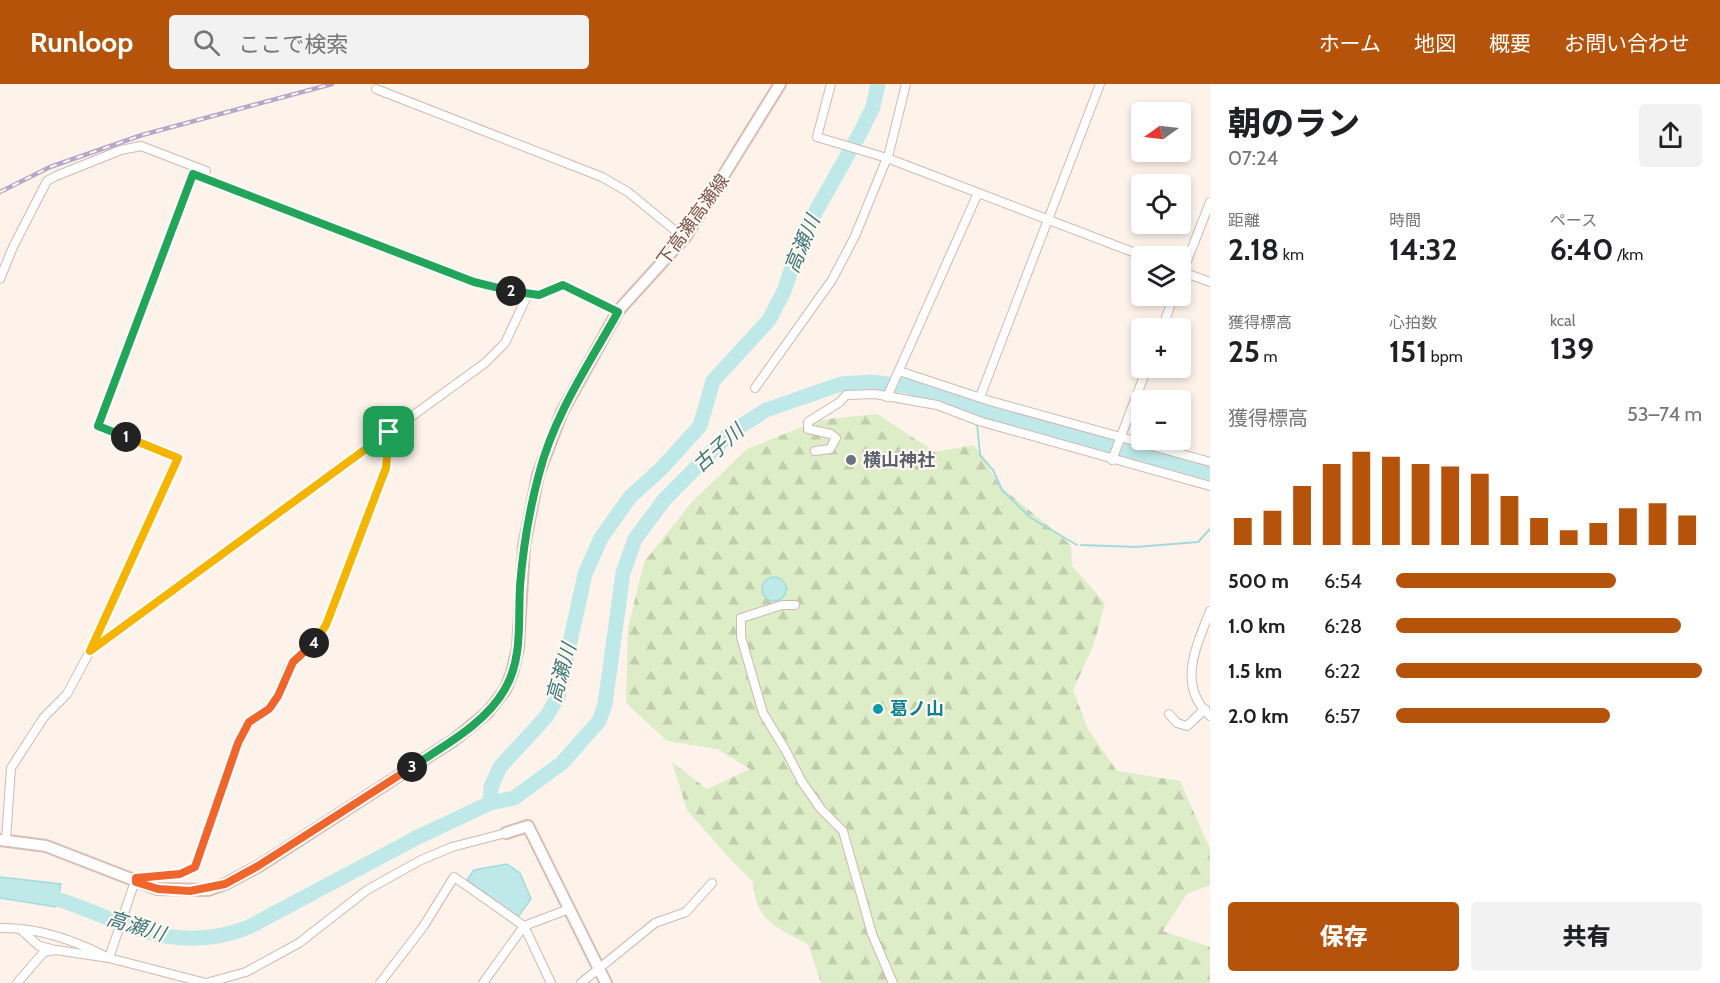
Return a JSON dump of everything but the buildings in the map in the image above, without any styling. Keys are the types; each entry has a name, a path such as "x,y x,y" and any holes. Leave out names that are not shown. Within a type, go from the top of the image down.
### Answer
{"main road":[{"name":"下高瀬高瀬線","path":"3,840 55,849 158,889 190,891 225,884 258,866 444,746 487,713 505,690 512,674 518,648 524,546 538,475 549,442 585,368 618,312 686,236 780,84"},
{"path":"506,834 528,826 598,971 606,983"}],"street":[{"path":"831,84 817,137 885,158 1131,252"},
{"path":"755,388 832,280 863,219 885,158 906,84"},
{"path":"980,397 1100,84"},
{"path":"376,89 602,177 628,192 686,236"},
{"path":"0,279 13,247 47,181 56,176 121,150 141,146 206,171"},
{"path":"3,840 10,768 44,717 67,694 90,651 178,458 98,426 193,174 474,282 539,295 563,285 618,312"},
{"path":"887,397 978,193"},
{"path":"1191,249 1210,202"},
{"path":"1191,277 1210,282"},
{"path":"90,651 485,363 505,343 528,294"},
{"path":"898,372 1120,438 1210,462"},
{"path":"1112,460 1143,378"},
{"path":"815,451 830,449 836,438 831,434 808,429 808,422 840,402 846,395 887,397 937,405 977,421 1210,486"},
{"path":"109,958 136,878 180,874 195,867 238,743 249,722 269,709 278,696 289,667 318,639 326,625 386,468 389,432"},
{"path":"795,605 782,605 741,618 741,637 749,668 770,728 786,751 810,795 843,831 872,934 894,983"},
{"path":"1169,714 1177,723 1187,726 1207,713 1190,673 1194,653 1210,611"},
{"path":"0,773 10,768"},
{"path":"20,929 39,946 109,958 206,983 246,972 277,956 299,943 367,890 421,860 452,847 506,834"},
{"path":"380,983 423,927 454,877 524,926 551,983"},
{"path":"581,983 655,923 686,912 712,882"},
{"path":"483,983 524,926 569,909"},
{"path":"0,928 20,929 56,936 109,958"},
{"path":"17,983 44,952 56,950"}],"green space":[{"path":"877,414 935,452 974,445 1000,486 1071,545 1072,566 1105,603 1094,644 1073,690 1088,729 1117,771 1180,781 1210,849 1210,885 1187,894 1163,931 1210,947 1210,983 821,983 808,944 777,927 763,914 758,906 753,882 687,810 672,762 707,789 750,769 717,749 667,741 626,703 628,628 644,562 692,502 747,449 819,420"}],"water":[{"path":"774,577 779,578 785,584 785,594 779,600 774,601 769,600 763,594 762,589 763,584 769,578"},
{"path":"507,864 520,873 531,899 518,917 467,880 474,870"},
{"path":"0,877 61,884 56,907 0,898"}],"waterway":[{"name":"高瀬川","path":"490,803 491,787 500,767 546,717 558,697 585,574 601,538 630,497 661,469 700,426 713,381 769,320 784,291 803,234 860,133 873,107 878,84"},
{"name":"古子川","path":"0,888 33,892 64,901 151,933 181,938 214,937 249,927 416,838 490,803 514,798 562,763 599,721 605,704 623,573 635,539 664,500 730,433 766,410 841,384 871,382 907,386 1035,426 1210,473"},
{"path":"977,408 977,417"},
{"path":"977,423 980,455 993,470 1002,490 1031,518 1077,545"},
{"path":"1081,545 1136,547 1198,542 1210,529"}],"railway":[{"path":"0,192 50,167 142,135 332,84"}],"place":[{"name":"横山神社","path":"851,460"},
{"name":"葛ノ山","path":"878,709"}],"route":[{"path":"193,174 474,282 539,295 563,285 618,312 562,412 538,475 524,546 518,648 512,674 505,690 487,713 454,740 258,866 225,884 208,890 190,891 158,889 136,882 136,878 180,874 195,867 238,743 249,722 269,709 278,696 289,667 318,639 326,625 386,468 389,432 90,651 178,458 98,426 193,174"}]}
